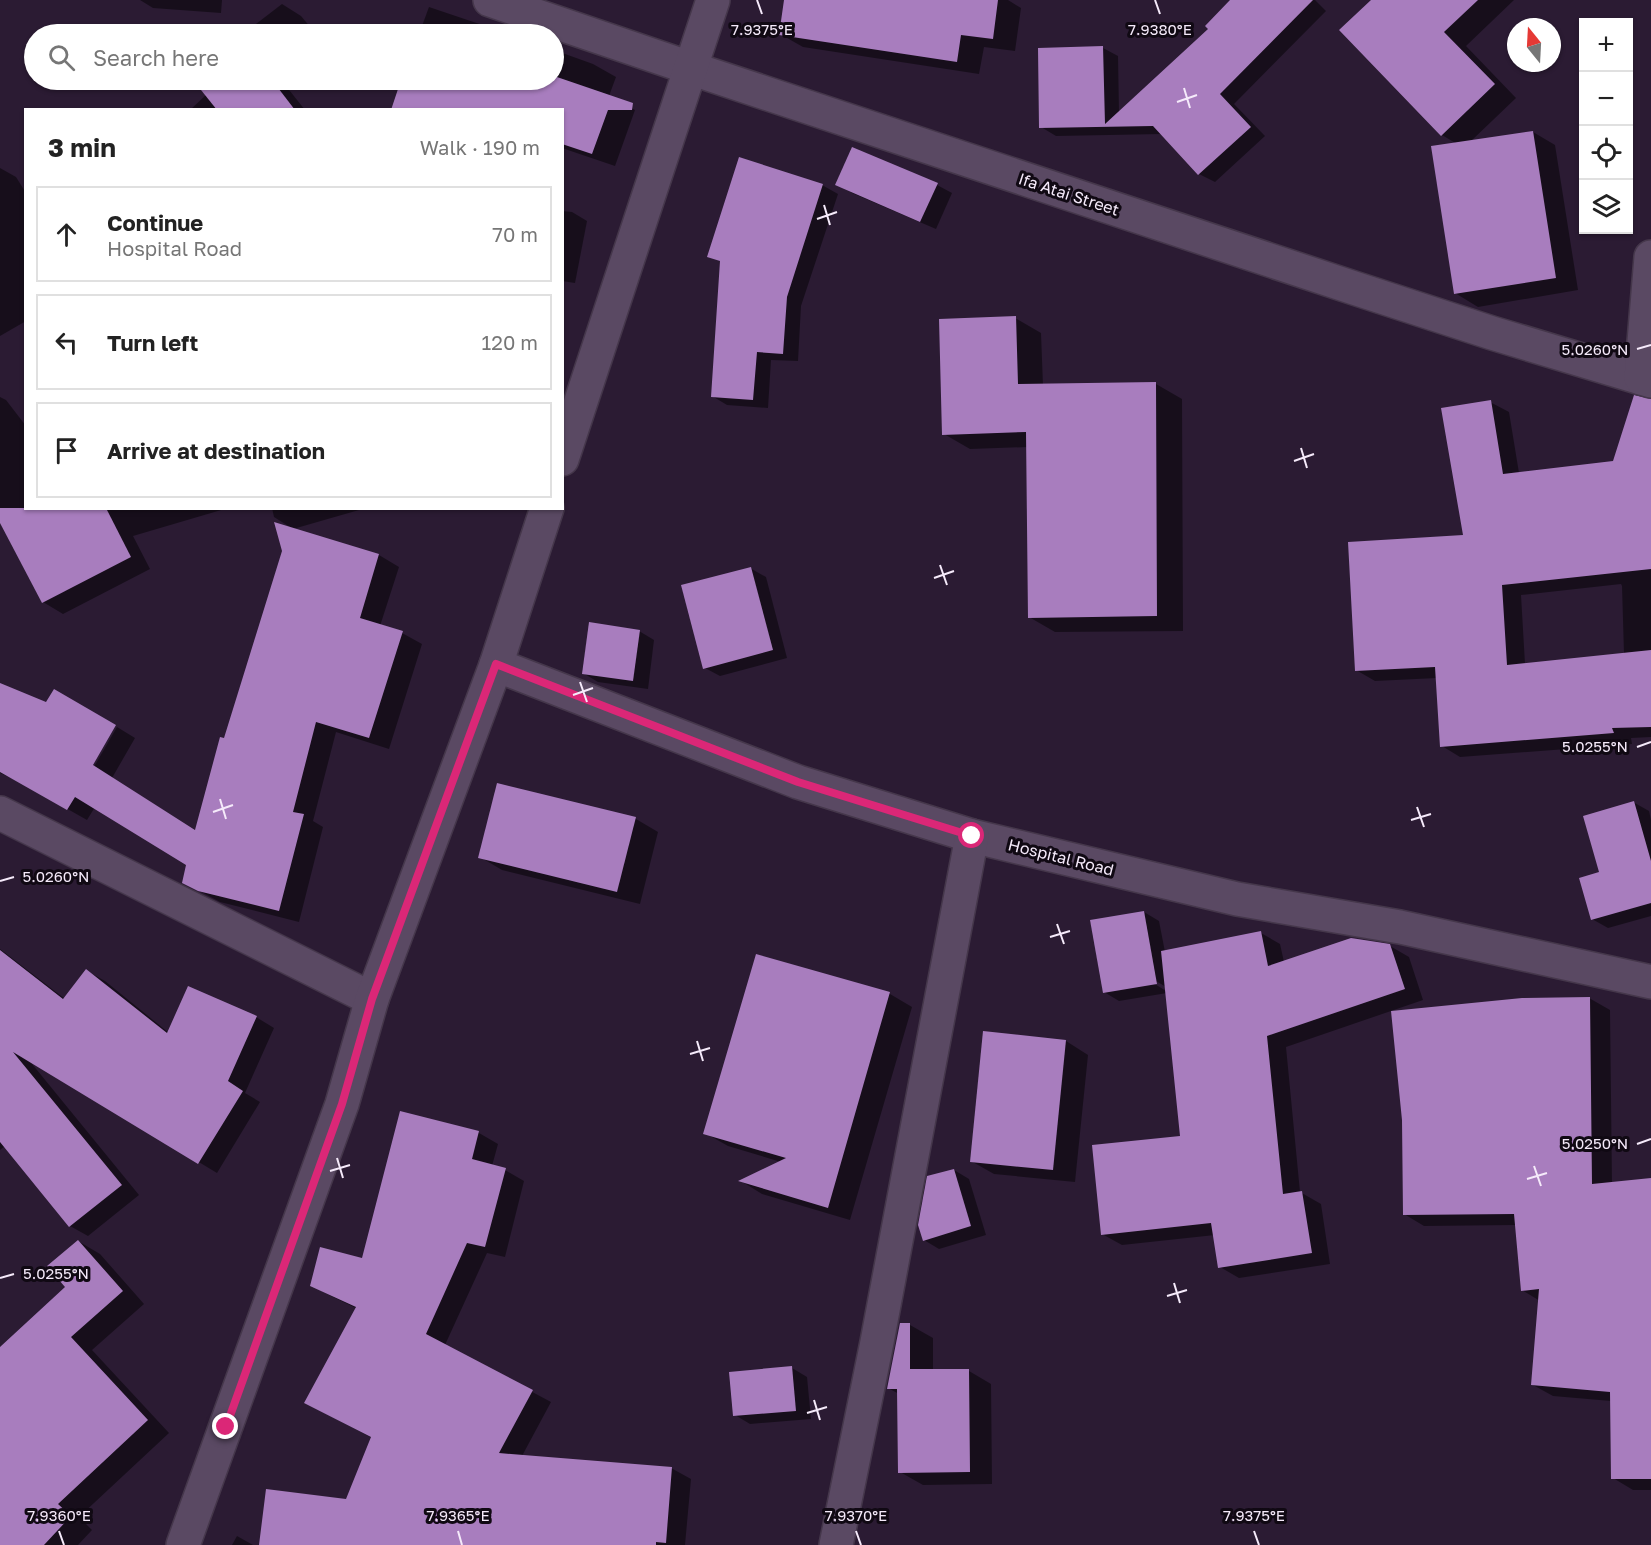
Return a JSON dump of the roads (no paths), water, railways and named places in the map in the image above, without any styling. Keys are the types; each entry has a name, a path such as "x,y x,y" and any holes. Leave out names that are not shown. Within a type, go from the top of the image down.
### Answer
{"street":[{"name":"Ifa Atai Street","path":"490,0 561,24"},
{"path":"564,453 713,0"},
{"name":"Ifa Atai Street","path":"564,25 1354,288 1646,380"},
{"path":"1646,380 1651,257"},
{"path":"183,1545 342,1104 372,999 496,664 545,510"},
{"name":"Hospital Road","path":"496,664 798,782 972,836 1237,899 1401,927 1651,982"},
{"path":"0,813 372,999"},
{"path":"836,1545 877,1341 972,836"}]}
